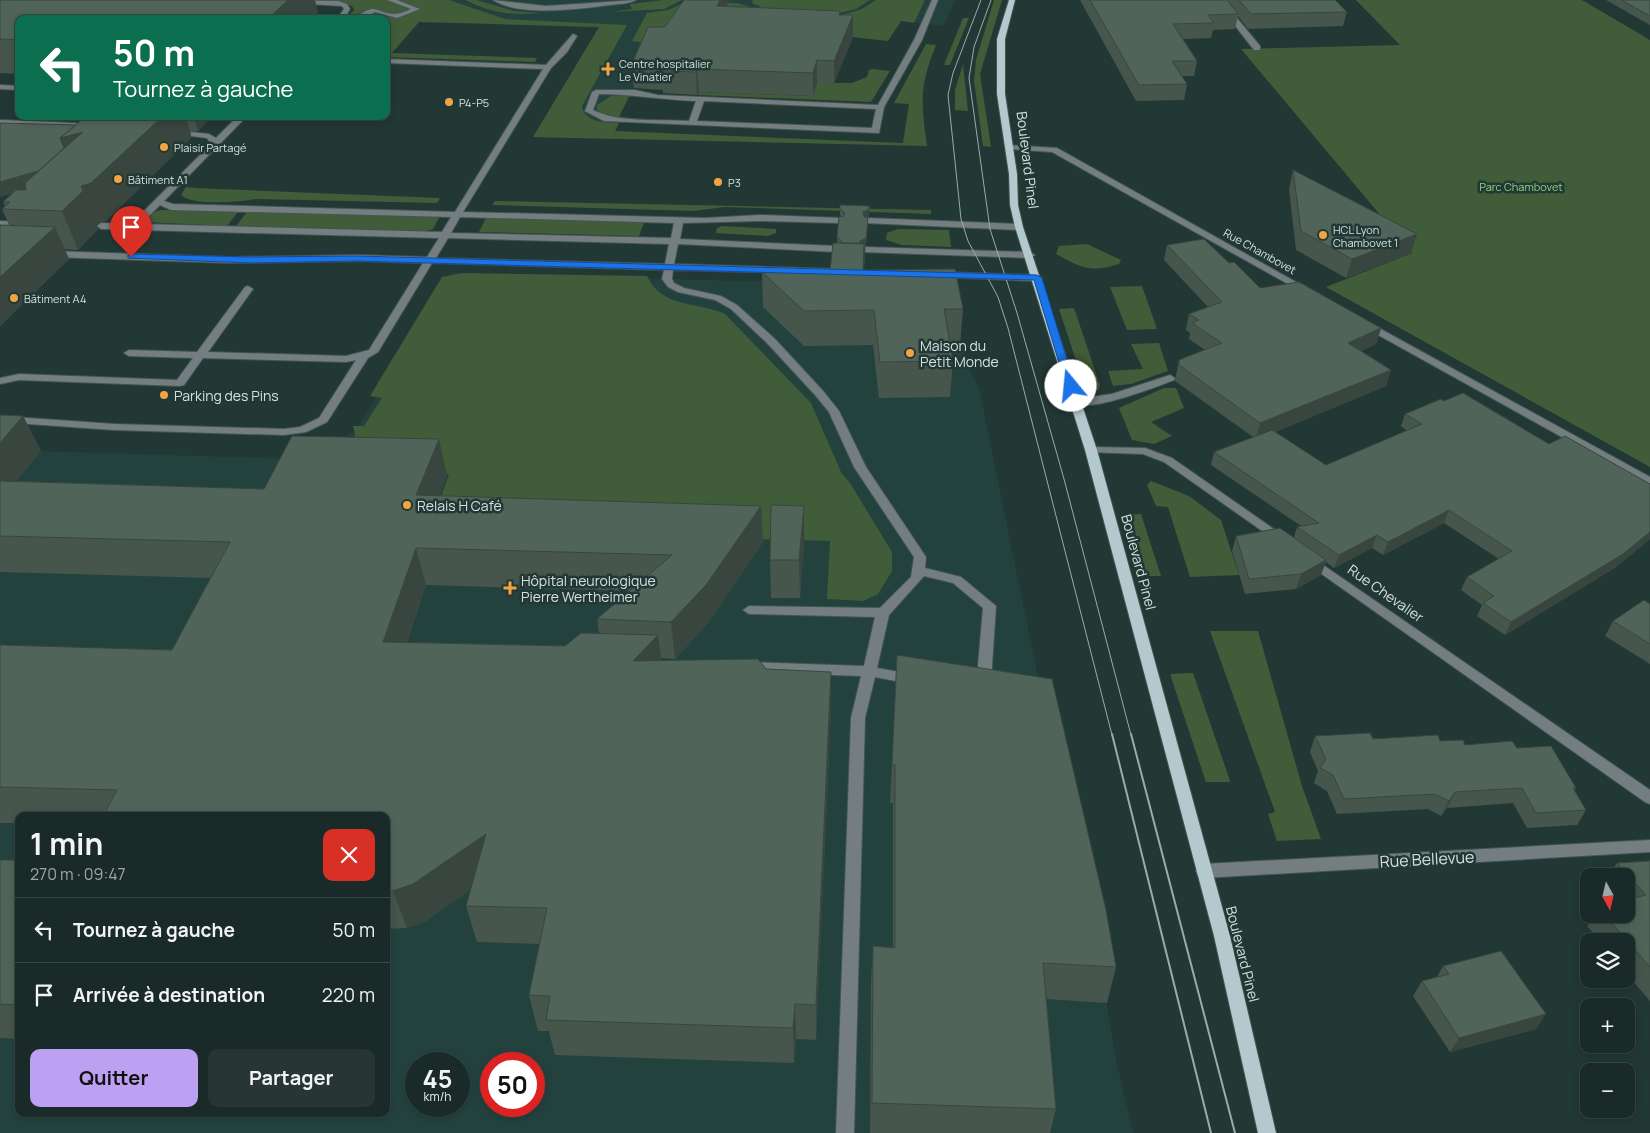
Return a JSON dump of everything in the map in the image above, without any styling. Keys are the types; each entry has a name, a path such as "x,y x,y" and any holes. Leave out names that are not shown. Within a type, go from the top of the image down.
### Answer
{"main road":[{"name":"Boulevard Pinel","path":"1012,0 1001,39 1001,94 1010,147 1014,205 1019,227 1030,255 1091,450 1222,936 1267,1133"}],"street":[{"path":"274,0 338,2 345,5 347,10 343,15"},
{"path":"362,15 368,10 376,8 397,16 417,9 390,0"},
{"path":"496,0 523,6 634,0"},
{"path":"880,107 658,97 646,93 632,92 596,92 589,106 589,111 604,118 876,131 880,107 918,40 935,0"},
{"path":"1218,0 1257,48"},
{"path":"368,10 366,5 374,3"},
{"path":"0,419 114,427 284,432 302,430 323,420 364,356 377,347 455,215 548,67 564,50 573,36"},
{"path":"390,61 548,67"},
{"path":"0,87 15,88"},
{"path":"692,122 701,99"},
{"path":"133,227 239,120"},
{"path":"0,122 86,126"},
{"path":"194,134 209,136 214,140 214,144"},
{"name":"Rue Chambovet","path":"1010,147 1054,150 1315,296"},
{"path":"158,201 171,207 455,215 679,221 760,218 840,220"},
{"path":"11,224 20,216"},
{"path":"679,221 667,279 671,285 727,302 771,341 834,411 860,467 920,558 917,578 883,613 858,718 845,1133"},
{"path":"868,221 1019,227"},
{"path":"0,224 38,225"},
{"path":"101,226 675,241 837,249"},
{"path":"865,250 1030,255"},
{"path":"39,254 231,260 357,258 841,272"},
{"path":"926,274 1037,278"},
{"path":"0,381 19,377 180,383 248,289"},
{"path":"1358,320 1650,482"},
{"path":"129,353 346,359 364,356"},
{"path":"1076,402 1102,401 1123,397 1170,378"},
{"name":"Rue Chevalier","path":"1091,450 1145,451 1168,460 1650,798"},
{"path":"918,571 957,580 990,606 984,681 966,681"},
{"path":"749,610 883,613"},
{"path":"731,667 870,670 901,679 921,679"},
{"name":"Rue Bellevue","path":"1204,872 1650,846"}],"shaded area":[{"name":"Centre hospitalier Le Vinatier","path":"425,0 955,0 944,26 901,21 888,41 853,37 649,49 633,89 608,139 533,137 599,28 497,24"},
{"name":"Hôpital neurologique Pierre Wertheimer","path":"451,273 953,287 966,363 979,388 1059,781 1097,947 1116,1060 1133,1133 0,1133 0,450 299,459 356,431"}],"green space":[{"path":"278,0 449,0 505,19 627,25 582,106 591,118 602,122 619,123 615,131 903,143 909,104 894,103 926,44 936,45 930,60 923,95 923,117 927,146 533,137 599,27 419,22 392,53 537,58 535,62 390,57 390,15 349,15 354,10 352,6 341,2"},
{"path":"465,0 476,0 514,11 540,13 520,14 502,12 484,8"},
{"path":"682,0 664,9 610,12 632,9 630,4"},
{"path":"753,0 870,0 856,9 827,16 767,10 752,3"},
{"path":"876,0 925,0 914,23 901,21 888,41 853,37 670,45 632,41 647,13 668,10 686,2 737,3 760,10 835,17 862,9"},
{"path":"994,0 1002,0 980,74 991,147 983,146 974,81 976,60"},
{"name":"Parc Chambovet","path":"1356,0 1582,0 1650,40 1650,467 1326,287 1412,253 1241,49 1400,45"},
{"path":"963,18 969,18 950,65 944,65"},
{"path":"963,64 968,111 955,110 955,90"},
{"path":"869,70 890,71 871,102 698,95 699,92 813,96 817,83 852,83 867,77"},
{"path":"630,94 619,117 603,114 597,110 597,105 611,96"},
{"path":"186,187 440,198 437,203 256,199 205,202 195,201 181,195"},
{"path":"495,201 931,210 931,214 724,207 694,211 492,205"},
{"path":"160,210 238,212 227,226 145,222 152,213"},
{"path":"247,212 434,216 439,218 433,229 426,231 236,226"},
{"path":"486,218 644,222 639,236 479,232"},
{"path":"722,226 776,229 776,233 768,236 716,233 717,228"},
{"path":"898,229 949,230 951,247 902,245 886,240 887,233"},
{"path":"1087,244 1121,260 1119,264 1101,268 1086,268 1056,254 1059,246"},
{"path":"463,273 647,276 654,287 671,299 725,314 811,403 841,472 850,483 892,552 892,571 878,594 863,601 827,599 830,541 429,530 449,474 344,472 355,434 353,426 364,426 382,398 370,396 442,277"},
{"path":"1142,286 1157,329 1127,330 1110,287"},
{"path":"1074,308 1100,385 1099,390 1087,394 1059,309"},
{"path":"1159,343 1168,371 1131,384 1113,386 1108,371 1143,369 1131,344"},
{"path":"1164,388 1176,388 1184,408 1151,422 1172,436 1154,444 1132,440 1119,408"},
{"path":"1151,481 1189,496 1221,520 1239,575 1190,577 1168,507 1156,506 1147,485"},
{"path":"1141,514 1161,576 1142,576 1123,515"},
{"path":"1210,631 1258,631 1302,786 1321,839 1277,841 1268,814 1275,812"},
{"path":"1193,673 1230,782 1206,782 1170,674"}],"building":[{"path":"0,0 288,0 272,15 15,15 15,40 0,39"},
{"path":"684,0 720,0 717,6 840,11 839,15 853,15 834,61 817,60 813,73 697,69 696,72 661,71 662,68 631,66 648,27 665,27"},
{"path":"1090,0 1227,0 1238,14 1208,15 1214,23 1173,24 1197,61 1172,61 1187,84 1139,85"},
{"path":"1239,0 1335,0 1347,12 1251,14"},
{"path":"1621,0 1650,0 1650,16"},
{"path":"81,120 159,120 91,183 81,186 83,191 62,211 2,209 10,202 3,202 16,190 26,190 25,183 83,132 60,138"},
{"path":"0,123 76,125 60,138 64,148 38,171 0,182"},
{"path":"1293,170 1417,234 1352,259 1301,231"},
{"path":"840,205 869,206 869,209 863,212 864,217 868,218 866,238 860,241 860,243 843,243 837,237 839,217 844,216 845,213 840,209"},
{"path":"0,225 55,227 0,277"},
{"path":"1204,239 1229,263 1234,262 1260,288 1299,282 1381,328 1348,343 1391,370 1260,423 1179,365 1179,360 1222,343 1192,323 1199,320 1189,314 1222,302 1167,245"},
{"path":"833,243 864,244 863,270 955,269 963,309 944,309 953,361 880,362 874,310 804,311 762,272 830,271"},
{"path":"1463,393 1549,444 1565,436 1650,484 1650,532 1623,554 1511,622 1483,603 1494,596 1467,577 1512,551 1449,510 1388,542 1377,535 1339,555 1297,527 1319,523 1214,452 1272,430 1326,465 1422,424 1405,414 1441,399 1444,401"},
{"path":"0,415 23,416 0,443"},
{"path":"292,436 439,439 416,495 761,506 706,585 671,622 597,619 672,555 416,548 383,642 565,646 581,633 658,635 633,661 758,659 766,669 831,672 816,1005 795,1004 793,1028 546,1020 550,996 529,995 547,908 466,906 486,834 413,884 390,891 390,812 105,812 117,790 0,787 0,645 172,650 230,542 0,536 0,481 264,489"},
{"path":"771,505 804,506 799,560 770,560"},
{"path":"1280,528 1326,560 1301,574 1249,579 1236,536"},
{"path":"1644,600 1650,604 1650,644 1613,621"},
{"path":"897,655 1052,679 1106,910 1116,967 1043,963 1056,1109 872,1103 873,946 895,948 895,765 892,765"},
{"path":"1370,733 1373,739 1438,735 1440,741 1463,740 1465,745 1512,741 1517,748 1551,746 1576,788 1573,788 1586,810 1536,813 1522,788 1455,792 1449,801 1435,794 1344,799 1333,775 1320,768 1326,759 1315,736"},
{"path":"0,860 15,860 15,1005 0,1004"},
{"path":"1650,861 1650,967 1635,950 1635,933 1620,933 1612,923 1635,923 1635,898 1646,895 1635,883 1635,868 1622,868 1617,863"},
{"path":"1501,951 1546,1014 1459,1038 1422,981 1449,974 1443,966"}],"tram line":[{"path":"981,0 953,73 948,95 961,219 968,241 998,297 1008,328 1112,735"},
{"path":"991,0 974,47 969,78 990,229 1017,313 1064,479 1131,735"},
{"path":"1112,734 1211,1133"},
{"path":"1131,734 1235,1133"}],"place":[{"name":"Centre hospitalier Le Vinatier","path":"608,69"},
{"name":"P4-P5","path":"449,102"},
{"name":"Plaisir Partagé","path":"164,147"},
{"name":"Bâtiment A1","path":"118,179"},
{"name":"P3","path":"718,182"},
{"name":"HCL Lyon Chambovet 1","path":"1323,235"},
{"name":"Bâtiment A4","path":"14,298"},
{"name":"Maison du Petit Monde","path":"910,353"},
{"name":"Parking des Pins","path":"164,395"},
{"name":"Relais H Café","path":"407,505"},
{"name":"Hôpital neurologique Pierre Wertheimer","path":"510,588"}],"route":[{"path":"131,257 249,260 357,258 1037,278 1071,386"}]}
